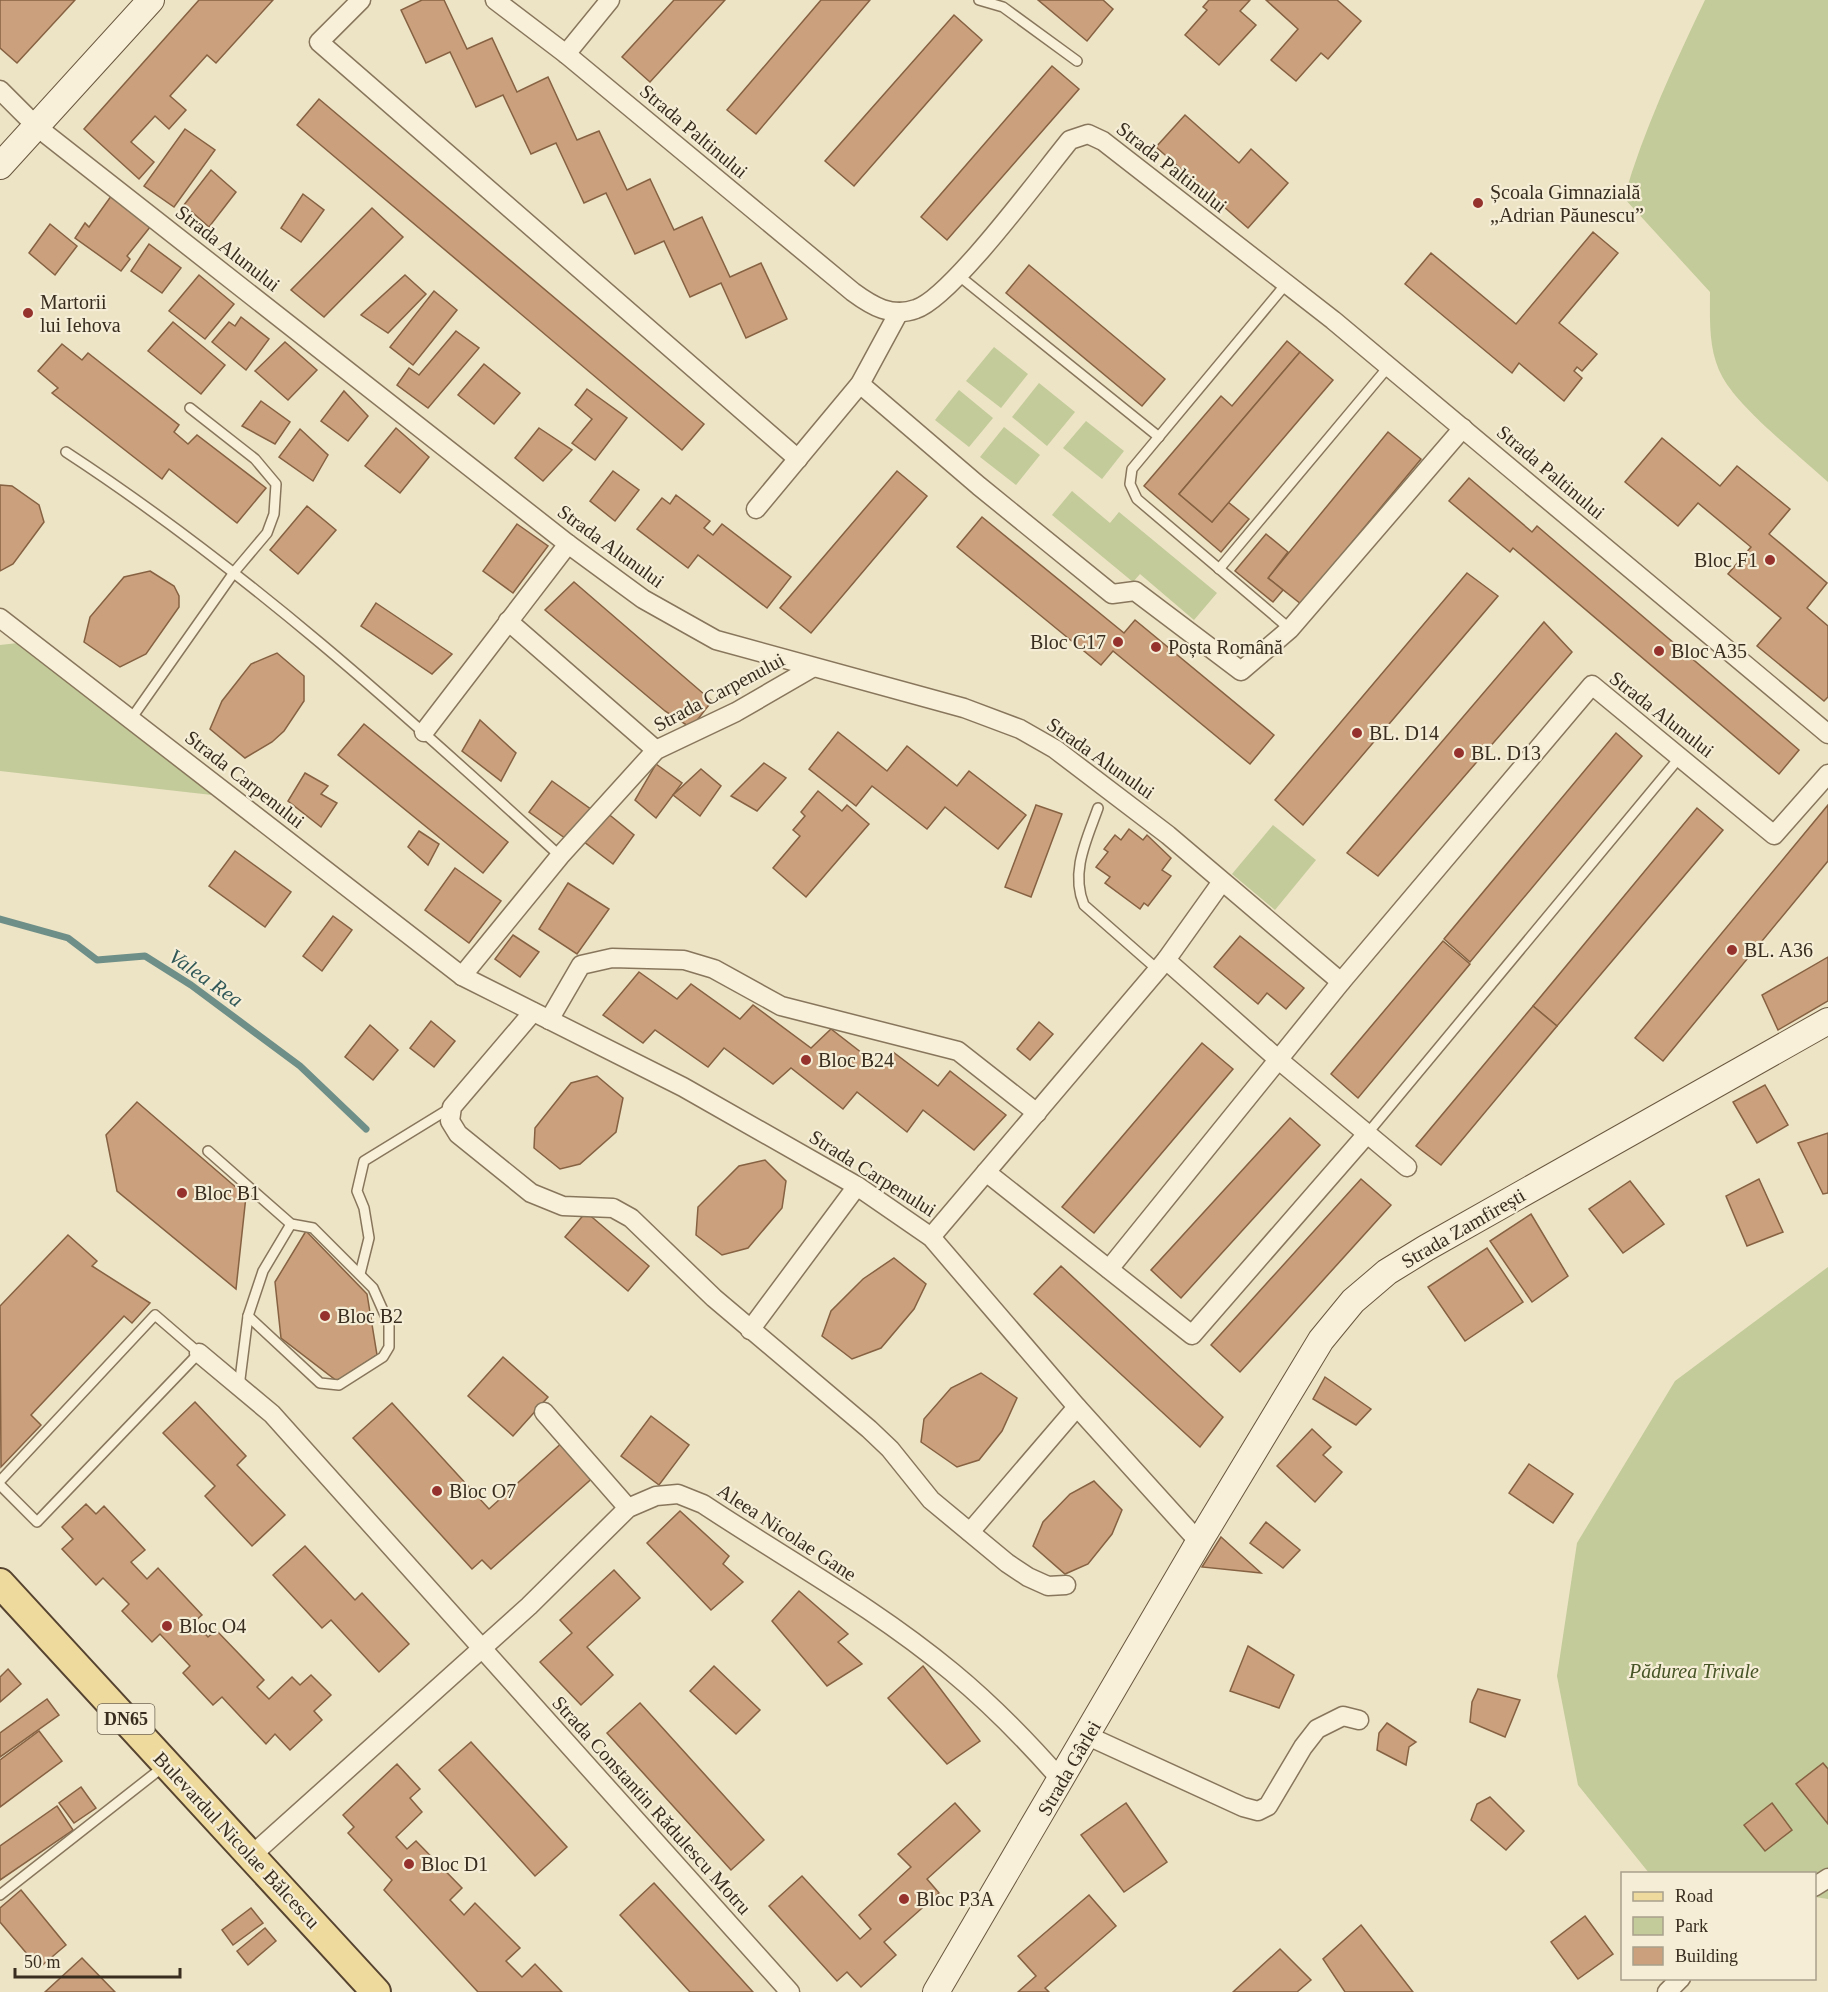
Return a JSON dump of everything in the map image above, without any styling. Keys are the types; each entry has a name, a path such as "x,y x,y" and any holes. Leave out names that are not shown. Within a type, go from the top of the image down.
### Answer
{"main road":[{"name":"Bulevardul Nicolae Bălcescu","path":"0,1583 376,1992"}],"street":[{"path":"0,166 38,127 151,0"},
{"path":"361,0 319,42 798,459"},
{"name":"Strada Paltinului","path":"495,0 566,54 875,308 899,312 917,309 934,299 958,275 1070,140 1088,134 1103,141 1389,366 1828,735"},
{"path":"566,54 610,0"},
{"name":"Strada Alunului","path":"0,90 38,127 568,544 643,599 716,640 964,708 1020,729 1054,749 1089,774 1168,835 1221,883 1341,982"},
{"path":"756,509 860,384 899,312"},
{"path":"860,384 979,486 1112,594 1135,591 1241,671 1290,629 1463,428"},
{"path":"424,732 568,544"},
{"name":"Strada Carpenului","path":"0,618 462,976 683,1087 857,1186 931,1237 1077,1407 1199,1542"},
{"path":"508,621 656,750"},
{"name":"Strada Carpenului","path":"462,976 560,856 656,750 736,712 812,668"},
{"name":"Strada Alunului","path":"1109,1269 1280,1061 1341,982 1592,685 1774,835 1828,774"},
{"path":"931,1237 1162,965 1221,883"},
{"path":"1037,1113 958,1051 781,1006 714,969 684,960 612,958 581,965 541,1016 452,1107 450,1120 458,1134 531,1193 563,1206 613,1208 631,1218 750,1330 869,1429 890,1449 931,1500 1028,1577 1048,1586 1066,1586"},
{"path":"1162,965 1407,1167"},
{"name":"Strada Zamfirești","path":"1199,1542 1321,1340 1353,1301 1387,1272 1828,1021"},
{"path":"986,1172 1192,1335 1367,1134"},
{"path":"750,1330 857,1186"},
{"name":"Strada Constantin Rădulescu Motru","path":"199,1353 272,1414 790,1992"},
{"path":"970,1532 1077,1407"},
{"path":"544,1412 628,1508"},
{"name":"Aleea Nicolae Gane","path":"481,1649 529,1606 628,1508 656,1496 678,1494 703,1504 873,1615 951,1671 1020,1734 1062,1780"},
{"name":"Strada Gârlei","path":"936,1992 1088,1736 1199,1542"},
{"path":"252,1855 481,1649"},
{"path":"1088,1736 1243,1807 1258,1811 1268,1806 1303,1747 1317,1729 1343,1716 1359,1720"},
{"path":"1668,1992 1679,1980"}],"lane":[{"path":"979,0 1003,7 1077,61"},
{"path":"958,275 1159,437"},
{"path":"1286,284 1132,469 1130,484 1137,499 1290,629"},
{"path":"1219,569 1389,366"},
{"path":"131,719 235,571 267,533 274,514 276,484 255,459 190,408"},
{"path":"66,452 235,571 424,732 560,856"},
{"path":"1367,1134 1680,757"},
{"path":"1098,808 1080,860 1078,891 1084,905 1162,965"},
{"path":"360,1274 369,1238 364,1208 357,1191 364,1161 452,1107"},
{"path":"208,1151 291,1224 313,1228 373,1288 388,1324 388,1347 383,1357 339,1385 320,1383 248,1316"},
{"path":"239,1387 248,1316 263,1271 291,1224"},
{"path":"155,1315 199,1353 36,1522 0,1483 155,1315"},
{"path":"0,1895 167,1764"}],"green space":[{"path":"1705,0 1828,0 1828,482 1757,418 1732,391 1718,368 1712,347 1710,292 1624,198 1650,122"},
{"path":"994,347 1028,374 1001,408 966,381"},
{"path":"1039,383 1075,412 1047,446 1012,417"},
{"path":"959,390 993,418 969,447 935,420"},
{"path":"1086,421 1124,451 1102,479 1063,448"},
{"path":"1004,427 1040,455 1016,485 980,457"},
{"path":"1072,491 1110,523 1119,512 1217,593 1194,620 1140,574 1133,582 1052,515"},
{"path":"18,643 221,796 0,771 0,645"},
{"path":"1273,825 1316,860 1275,910 1232,874"},
{"name":"Pădurea Trivale","path":"1828,1267 1828,1899 1816,1897 1816,1872 1648,1872 1578,1785 1557,1676 1577,1543 1675,1381"}],"building":[{"path":"0,0 75,0 17,63 0,48"},
{"path":"199,0 273,0 216,63 207,55 170,96 186,110 169,129 155,116 131,142 154,162 139,179 84,129"},
{"path":"422,0 444,0 467,49 492,38 517,92 548,77 577,140 599,131 627,190 650,179 674,230 702,217 730,277 761,263 787,319 746,338 721,283 690,297 664,241 635,254 606,193 584,203 556,143 531,154 503,95 476,107 450,52 426,63 401,10"},
{"path":"674,0 725,0 650,82 622,57"},
{"path":"821,0 870,0 756,134 727,110"},
{"path":"1038,0 1103,0 1113,9 1087,41"},
{"path":"1209,0 1250,0 1240,11 1256,25 1219,65 1185,35 1207,10 1203,7"},
{"path":"1266,0 1337,0 1361,21 1328,59 1321,53 1296,81 1271,60 1298,29"},
{"path":"954,15 982,40 854,186 825,161"},
{"path":"1052,66 1079,89 947,240 921,217"},
{"path":"319,99 704,424 682,450 297,125"},
{"path":"1185,115 1239,163 1251,149 1288,183 1248,228 1156,147"},
{"path":"185,129 215,150 174,207 144,186"},
{"path":"211,170 236,192 209,227 184,205"},
{"path":"119,185 158,217 127,256 130,259 121,271 75,238 85,223 89,227"},
{"path":"303,194 324,210 301,242 281,228"},
{"path":"372,208 403,237 324,317 291,290"},
{"path":"50,224 77,246 55,275 29,253"},
{"path":"1593,232 1618,253 1559,323 1597,354 1582,371 1577,367 1574,371 1582,378 1564,401 1519,363 1512,373 1405,284 1431,253 1516,324"},
{"path":"149,244 181,268 162,293 131,271"},
{"path":"1029,265 1165,379 1142,406 1006,293"},
{"path":"199,275 234,304 205,339 169,311"},
{"path":"405,275 426,294 388,333 361,315"},
{"path":"434,291 457,310 413,365 390,347"},
{"path":"241,317 269,339 246,370 212,342 229,322 235,326"},
{"path":"173,322 225,365 201,394 148,351"},
{"path":"456,331 479,348 428,408 397,385 409,368 419,375"},
{"path":"1287,341 1300,352 1179,494 1212,522 1228,502 1249,519 1221,552 1144,486 1221,396 1232,406"},
{"path":"285,342 317,370 288,400 255,371"},
{"path":"62,344 82,360 88,353 179,425 174,432 188,444 197,435 266,488 237,523 169,469 162,479 52,393 58,388 38,371"},
{"path":"1300,352 1333,380 1212,522 1179,494"},
{"path":"484,364 520,393 494,424 458,395"},
{"path":"587,389 627,418 595,460 572,443 592,419 575,405"},
{"path":"344,391 368,416 348,441 321,421"},
{"path":"261,401 290,422 275,444 242,426"},
{"path":"396,428 429,457 400,493 365,466"},
{"path":"539,428 572,450 543,481 515,458"},
{"path":"300,429 328,455 313,481 279,457"},
{"path":"1388,432 1421,459 1301,604 1268,578"},
{"name":"Bloc F1","path":"1662,438 1720,486 1737,466 1790,509 1769,534 1827,583 1807,608 1828,626 1828,697 1824,701 1757,646 1781,618 1728,574 1751,547 1698,503 1678,526 1625,482"},
{"path":"613,471 639,490 615,521 590,501"},
{"path":"897,471 927,496 811,633 780,608"},
{"name":"Bloc A35","path":"1469,478 1532,532 1537,526 1799,750 1779,774 1513,548 1510,552 1449,501"},
{"path":"0,485 12,486 39,505 44,522 13,564 0,571"},
{"path":"676,495 710,521 704,528 713,535 722,524 791,577 767,608 698,555 688,568 637,529 662,498 670,504"},
{"path":"307,506 336,530 298,574 270,550"},
{"name":"Bloc C17","path":"982,517 1124,633 1135,620 1274,735 1250,764 1113,651 1101,665 957,547"},
{"path":"517,524 548,546 513,593 483,571"},
{"path":"1266,534 1288,552 1268,578 1283,590 1273,602 1235,571"},
{"path":"150,571 174,586 179,596 179,607 146,654 120,667 84,642 90,617 124,577"},
{"name":"BL. D14","path":"1467,573 1498,596 1303,825 1275,800"},
{"path":"574,582 712,701 691,728 665,711 545,610"},
{"path":"376,603 452,654 432,674 361,626"},
{"name":"BL. D13","path":"1544,622 1572,652 1378,876 1347,853"},
{"path":"277,653 304,676 304,701 284,731 272,742 245,758 210,729 222,701 251,664"},
{"path":"480,720 516,753 501,781 462,751"},
{"path":"364,724 508,842 483,873 338,755"},
{"path":"838,732 887,771 907,746 957,786 969,771 1026,815 998,849 945,807 927,829 872,786 856,806 809,769"},
{"path":"1616,733 1642,756 1470,962 1444,939"},
{"path":"764,763 786,778 757,811 731,796"},
{"path":"656,764 682,783 656,818 635,800"},
{"path":"701,769 721,786 700,816 673,795"},
{"path":"305,773 328,786 321,794 337,803 321,827 288,801"},
{"path":"552,781 592,810 569,841 529,812"},
{"path":"818,791 842,811 847,805 869,824 806,897 773,868 800,836 793,830 805,816 801,812"},
{"path":"1036,805 1062,814 1031,897 1005,887"},
{"name":"BL. A36","path":"1828,805 1828,861 1663,1061 1635,1038"},
{"path":"1697,808 1723,830 1557,1026 1533,1006"},
{"path":"606,812 634,835 613,864 583,841"},
{"path":"1129,829 1143,840 1147,835 1171,858 1162,870 1171,876 1148,906 1144,903 1140,909 1105,883 1110,877 1096,867 1108,852 1104,849 1115,835 1121,840"},
{"path":"419,831 439,844 428,865 408,847"},
{"path":"235,851 291,892 265,927 209,886"},
{"path":"455,868 501,901 469,943 425,910"},
{"path":"568,883 609,909 577,954 539,929"},
{"path":"333,916 352,930 322,971 303,956"},
{"path":"513,935 539,952 520,977 495,959"},
{"path":"1240,936 1304,988 1286,1009 1267,993 1258,1004 1214,967"},
{"path":"1443,941 1470,964 1358,1098 1331,1074"},
{"path":"1828,957 1828,1001 1778,1030 1762,995"},
{"name":"Bloc B24","path":"639,972 677,999 691,984 740,1019 753,1005 811,1048 831,1029 880,1067 893,1052 938,1086 950,1071 1006,1115 974,1150 923,1110 907,1132 857,1092 843,1109 791,1068 773,1084 724,1048 708,1067 655,1030 643,1043 603,1015"},
{"path":"1533,1006 1557,1026 1441,1165 1416,1146"},
{"path":"431,1021 455,1041 434,1067 410,1048"},
{"path":"1039,1022 1053,1034 1030,1060 1017,1049"},
{"path":"370,1025 398,1050 373,1080 345,1057"},
{"path":"1202,1043 1233,1069 1094,1233 1062,1207"},
{"path":"597,1076 623,1098 616,1132 580,1164 560,1169 534,1148 535,1128 571,1083"},
{"path":"1765,1085 1788,1125 1757,1143 1733,1102"},
{"name":"Bloc B1","path":"137,1102 246,1196 236,1289 117,1191 106,1135"},
{"path":"1290,1118 1320,1145 1181,1298 1151,1270"},
{"path":"1828,1133 1828,1193 1823,1194 1798,1143"},
{"path":"765,1160 786,1181 782,1208 748,1248 722,1255 696,1235 698,1207 739,1166"},
{"path":"1361,1179 1391,1205 1240,1372 1211,1345"},
{"path":"1759,1179 1783,1232 1747,1246 1726,1196"},
{"path":"1630,1181 1664,1224 1623,1253 1589,1209"},
{"path":"586,1212 649,1266 628,1291 565,1237"},
{"path":"1531,1214 1568,1276 1532,1302 1490,1241"},
{"name":"Bloc B2","path":"306,1231 367,1294 377,1355 337,1381 281,1338 275,1282"},
{"path":"68,1235 97,1261 92,1266 150,1303 132,1323 124,1316 31,1415 41,1425 1,1467 0,1306"},
{"path":"1487,1248 1523,1302 1465,1341 1428,1287"},
{"path":"894,1258 926,1284 914,1309 881,1348 852,1359 822,1336 831,1311 863,1279"},
{"path":"1061,1266 1223,1417 1200,1447 1034,1294"},
{"path":"503,1357 548,1397 513,1436 468,1396"},
{"path":"981,1373 1017,1398 1002,1431 979,1460 957,1467 921,1442 924,1419 951,1388"},
{"path":"1325,1377 1371,1409 1356,1425 1313,1399"},
{"path":"195,1402 246,1456 237,1465 285,1515 252,1546 205,1496 215,1486 163,1433"},
{"name":"Bloc O7","path":"392,1403 489,1509 565,1440 597,1474 491,1569 482,1560 472,1569 353,1438"},
{"path":"651,1416 689,1445 659,1485 621,1456"},
{"path":"1312,1429 1331,1447 1323,1455 1342,1472 1315,1502 1277,1466"},
{"path":"1529,1464 1573,1494 1553,1523 1509,1493"},
{"path":"1094,1481 1122,1510 1112,1534 1088,1564 1065,1574 1033,1546 1043,1522 1070,1494"},
{"name":"Bloc O4","path":"86,1504 96,1514 104,1506 145,1550 131,1562 147,1579 158,1568 202,1615 194,1622 208,1637 216,1630 264,1680 257,1687 269,1699 292,1677 300,1685 311,1675 331,1695 314,1711 322,1720 290,1750 275,1734 266,1744 222,1697 213,1705 183,1673 190,1666 160,1634 152,1642 122,1611 129,1604 103,1578 96,1585 62,1549 73,1539 62,1527"},
{"path":"680,1511 729,1556 723,1564 743,1582 711,1610 647,1543"},
{"path":"1266,1522 1300,1550 1283,1568 1250,1543"},
{"path":"1221,1537 1261,1573 1202,1567"},
{"path":"305,1546 355,1600 362,1593 409,1644 379,1672 331,1620 322,1628 273,1575"},
{"path":"614,1570 640,1598 587,1647 613,1675 581,1705 540,1662 572,1633 560,1620"},
{"path":"799,1591 848,1634 838,1642 862,1664 827,1686 772,1621"},
{"path":"1248,1646 1294,1675 1279,1708 1230,1691"},
{"path":"714,1666 760,1710 736,1734 690,1691"},
{"path":"923,1666 980,1741 947,1764 888,1698"},
{"path":"8,1669 21,1684 0,1702 0,1677"},
{"path":"1478,1689 1520,1700 1505,1737 1470,1722 1472,1702"},
{"path":"47,1699 59,1715 0,1757 0,1733"},
{"path":"640,1703 764,1840 731,1870 607,1733"},
{"path":"1387,1723 1416,1742 1409,1747 1406,1765 1377,1750 1379,1733"},
{"path":"39,1731 62,1761 0,1807 0,1760"},
{"path":"471,1742 567,1847 535,1876 439,1770"},
{"path":"1823,1763 1828,1769 1828,1824 1796,1784"},
{"name":"Bloc D1","path":"397,1764 420,1789 410,1798 422,1812 396,1837 407,1849 416,1841 462,1888 450,1900 464,1915 475,1903 520,1948 506,1961 522,1977 535,1964 562,1992 478,1992 384,1890 392,1880 348,1833 354,1827 343,1815"},
{"path":"81,1787 96,1808 74,1823 59,1803"},
{"path":"1490,1797 1524,1831 1506,1850 1471,1820 1477,1804"},
{"name":"Bloc P3A","path":"955,1803 980,1831 927,1879 939,1893 884,1942 896,1955 861,1987 847,1972 837,1981 769,1906 802,1876 860,1939 871,1929 859,1915 911,1867 898,1854"},
{"path":"1126,1803 1167,1862 1124,1892 1081,1835"},
{"path":"1772,1803 1792,1830 1765,1851 1744,1825"},
{"path":"57,1806 73,1830 0,1880 0,1846"},
{"path":"654,1883 753,1992 690,1992 620,1915"},
{"path":"21,1890 66,1945 39,1968 0,1922 0,1908"},
{"path":"1089,1895 1116,1926 1045,1988 1049,1992 1018,1992 1036,1976 1018,1956"},
{"path":"251,1908 263,1923 233,1945 222,1930"},
{"path":"1585,1916 1613,1954 1578,1979 1551,1942"},
{"path":"1361,1925 1413,1992 1345,1992 1323,1959"},
{"path":"265,1928 276,1941 248,1965 237,1951"},
{"path":"1280,1949 1311,1980 1297,1992 1233,1992"},
{"path":"82,1958 115,1992 45,1992"}],"waterway":[{"name":"Valea Rea","path":"0,919 68,938 97,960 145,956 191,985 300,1066 366,1129"}],"place":[{"name":"Școala Gimnazială „Adrian Păunescu”","path":"1478,203"},
{"name":"Martorii lui Iehova","path":"28,313"},
{"name":"Bloc F1","path":"1770,560"},
{"name":"Bloc C17","path":"1118,642"},
{"name":"Poșta Română","path":"1156,647"},
{"name":"Bloc A35","path":"1659,651"},
{"name":"BL. D14","path":"1357,733"},
{"name":"BL. D13","path":"1459,753"},
{"name":"BL. A36","path":"1732,950"},
{"name":"Bloc B24","path":"806,1060"},
{"name":"Bloc B1","path":"182,1193"},
{"name":"Bloc B2","path":"325,1316"},
{"name":"Bloc O7","path":"437,1491"},
{"name":"Bloc O4","path":"167,1626"},
{"name":"Bloc D1","path":"409,1864"},
{"name":"Bloc P3A","path":"904,1899"}]}
